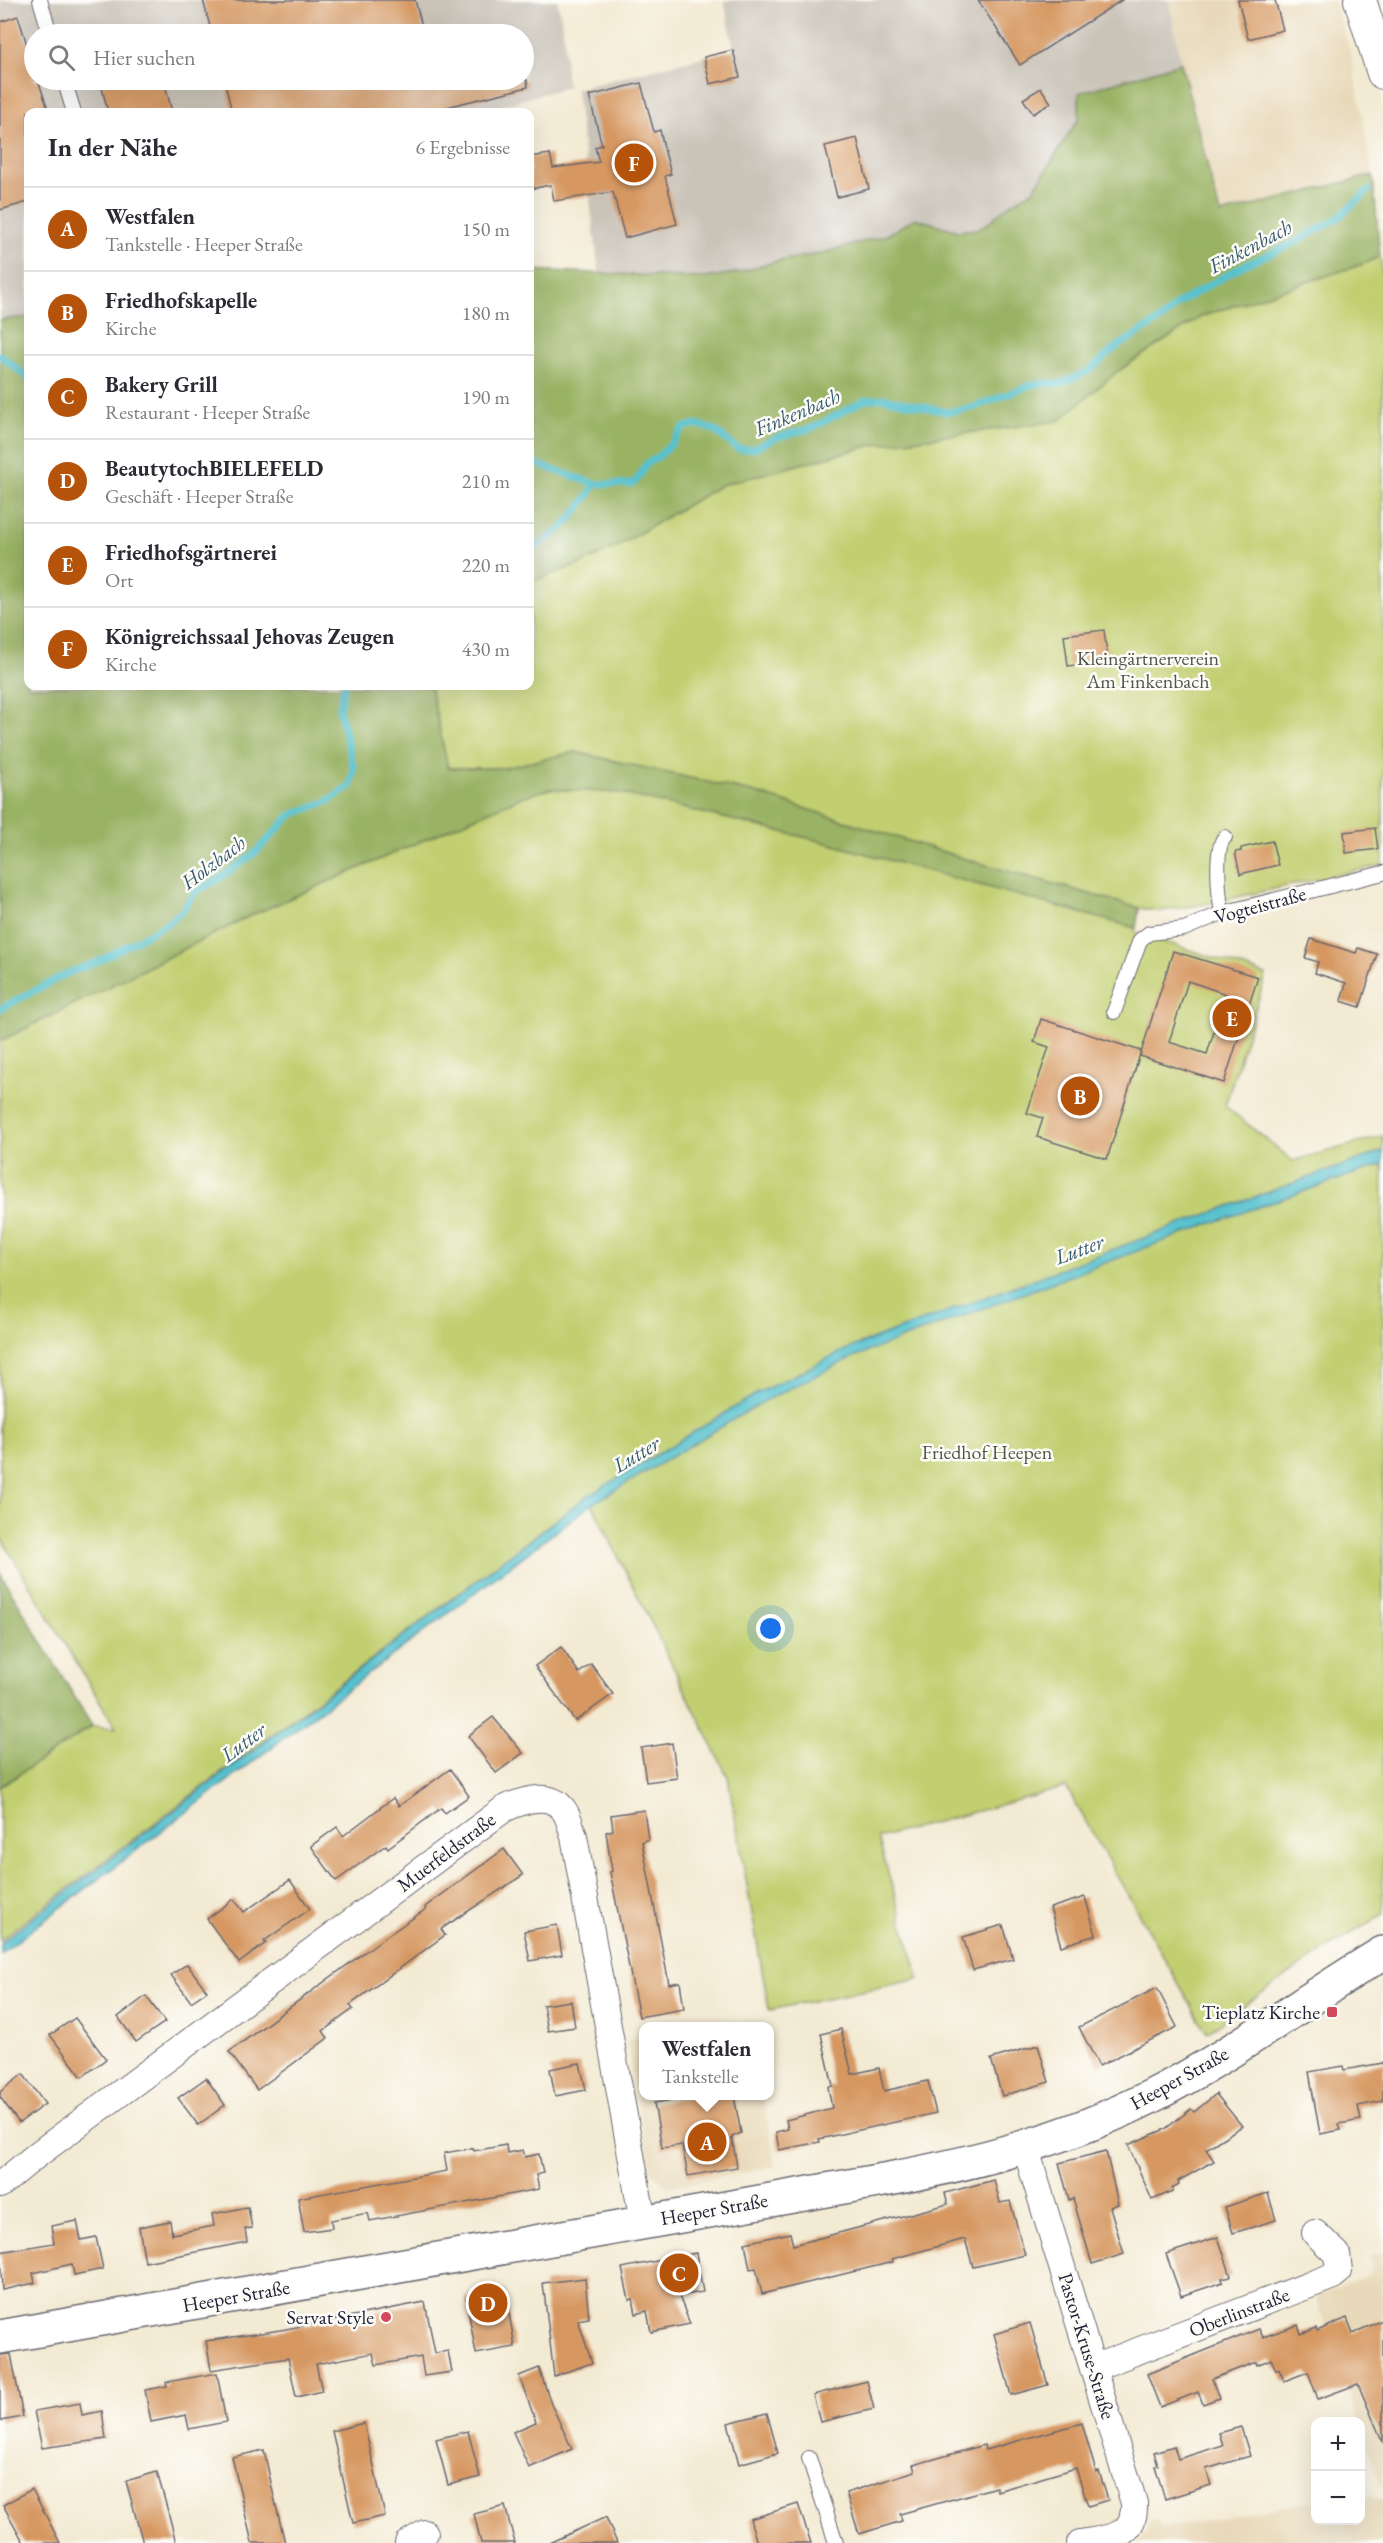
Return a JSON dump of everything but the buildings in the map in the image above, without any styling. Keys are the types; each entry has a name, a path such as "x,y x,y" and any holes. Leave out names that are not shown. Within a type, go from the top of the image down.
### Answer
{"main road":[{"name":"Heeper Straße","path":"0,2337 923,2172 1025,2146 1092,2124 1149,2098 1213,2061 1383,1953"}],"street":[{"path":"1360,0 1383,73"},
{"name":"Muerfeldstraße","path":"0,2186 38,2154 504,1809 521,1801 538,1799 551,1801 563,1808 574,1836 643,2222"},
{"name":"Pastor-Kruse-Straße","path":"1025,2146 1134,2503 1134,2519 1122,2533 1080,2543"},
{"name":"Oberlinstraße","path":"1093,2368 1333,2276 1339,2271 1340,2263 1337,2254 1315,2233"}],"lane":[{"path":"40,0 47,24"},
{"path":"67,90 73,108"},
{"path":"1222,913 1219,890 1220,844 1225,837"},
{"name":"Vogteistraße","path":"1114,1012 1140,940 1149,933 1185,929 1222,913 1383,873"},
{"path":"809,2458 836,2543"}],"shaded area":[{"path":"0,0 557,0 563,26 567,87 492,108 24,108 24,317 0,320"},
{"path":"724,0 1169,0 1181,63 1079,93 1079,118 1033,191 1006,207 987,224 976,229 959,231 915,218 887,235 820,254 777,261 741,272 704,278 599,272 576,89 734,49"},
{"path":"1169,0 1334,0 1351,55 1373,175 1220,215 1181,63"},
{"path":"639,2038 639,2100 764,2100 776,2166 667,2187 651,2172 626,2041"},
{"path":"1383,2253 1383,2492 1365,2439 1365,2417 1357,2417 1316,2296 1367,2276 1372,2268 1370,2256"},
{"path":"1365,2496 1383,2499 1383,2543 1136,2543 1145,2534 1151,2520 1157,2518 1161,2529 1311,2502 1311,2525 1365,2525"}],"green space":[{"path":"1181,63 1220,214 1373,175 1380,256 1366,263 1202,316 1118,371 1058,421 873,445 721,485 616,547 580,564 534,581 534,270 704,278 741,272 777,261 820,254 887,235 915,218 958,231 976,229 987,224 1006,207 1033,191 1079,118 1079,93"},
{"name":"Kleingärtnerverein Am Finkenbach","path":"1380,256 1383,280 1383,865 1201,905 1159,911 1139,908 972,861 756,793 575,752 504,768 448,768 431,690 534,690 534,581 580,564 616,547 721,485 873,445 1058,421 1118,371 1202,316 1366,263"},
{"path":"24,317 24,690 431,690 448,768 504,768 575,752 756,793 972,861 1139,908 1136,928 820,841 620,793 550,789 524,796 252,915 0,1041 0,320"},
{"name":"Friedhof Heepen","path":"550,789 620,793 820,841 1136,928 1135,932 1266,975 1225,1106 1293,1161 1383,1136 1383,1151 1228,1207 1238,1214 1383,1164 1383,1915 1315,1956 1207,2033 1066,1787 878,1838 919,1979 769,2010 728,1777 592,1504 586,1497 0,1940 0,1787 92,1726 116,1728 0,1536 0,1041 252,915 524,796"},
{"path":"0,1573 92,1726 0,1787"}],"water":[{"path":"1383,1151 1383,1164 1212,1223 851,1358 763,1402 592,1504 0,1954 0,1943 586,1497 758,1393 847,1349"}],"waterway":[{"name":"Finkenbach","path":"534,463 596,484 631,484 637,480 647,463 658,457 683,428 692,425 714,430 738,449 752,449 778,437 812,428 865,400 884,398 947,412 972,408 1034,384 1062,383 1089,371 1115,348 1165,317 1177,304 1242,266 1294,243 1338,218 1369,190"},
{"name":"Finkenbach","path":"0,355 24,375"},
{"name":"Holzbach","path":"534,547 568,522 596,484"},
{"name":"Holzbach","path":"0,1009 68,973 97,962 166,924 181,912 195,892 216,881 255,853 291,815 328,801 350,787 354,769 339,710 343,690"}],"place":[{"name":"Königreichssaal Jehovas Zeugen","path":"634,163"},
{"name":"Friedhofsgärtnerei","path":"1232,1018"},
{"name":"Friedhofskapelle","path":"1080,1096"},
{"name":"Tieplatz Kirche","path":"1332,2012"},
{"name":"Westfalen","path":"707,2142"},
{"name":"Bakery Grill","path":"679,2273"},
{"name":"BeautytochBIELEFELD","path":"488,2303"},
{"name":"Servat Style","path":"386,2317"}],"water label":[{"name":"Lutter","path":"1079,1249"},
{"name":"Lutter","path":"636,1454"},
{"name":"Lutter","path":"243,1742"}]}
